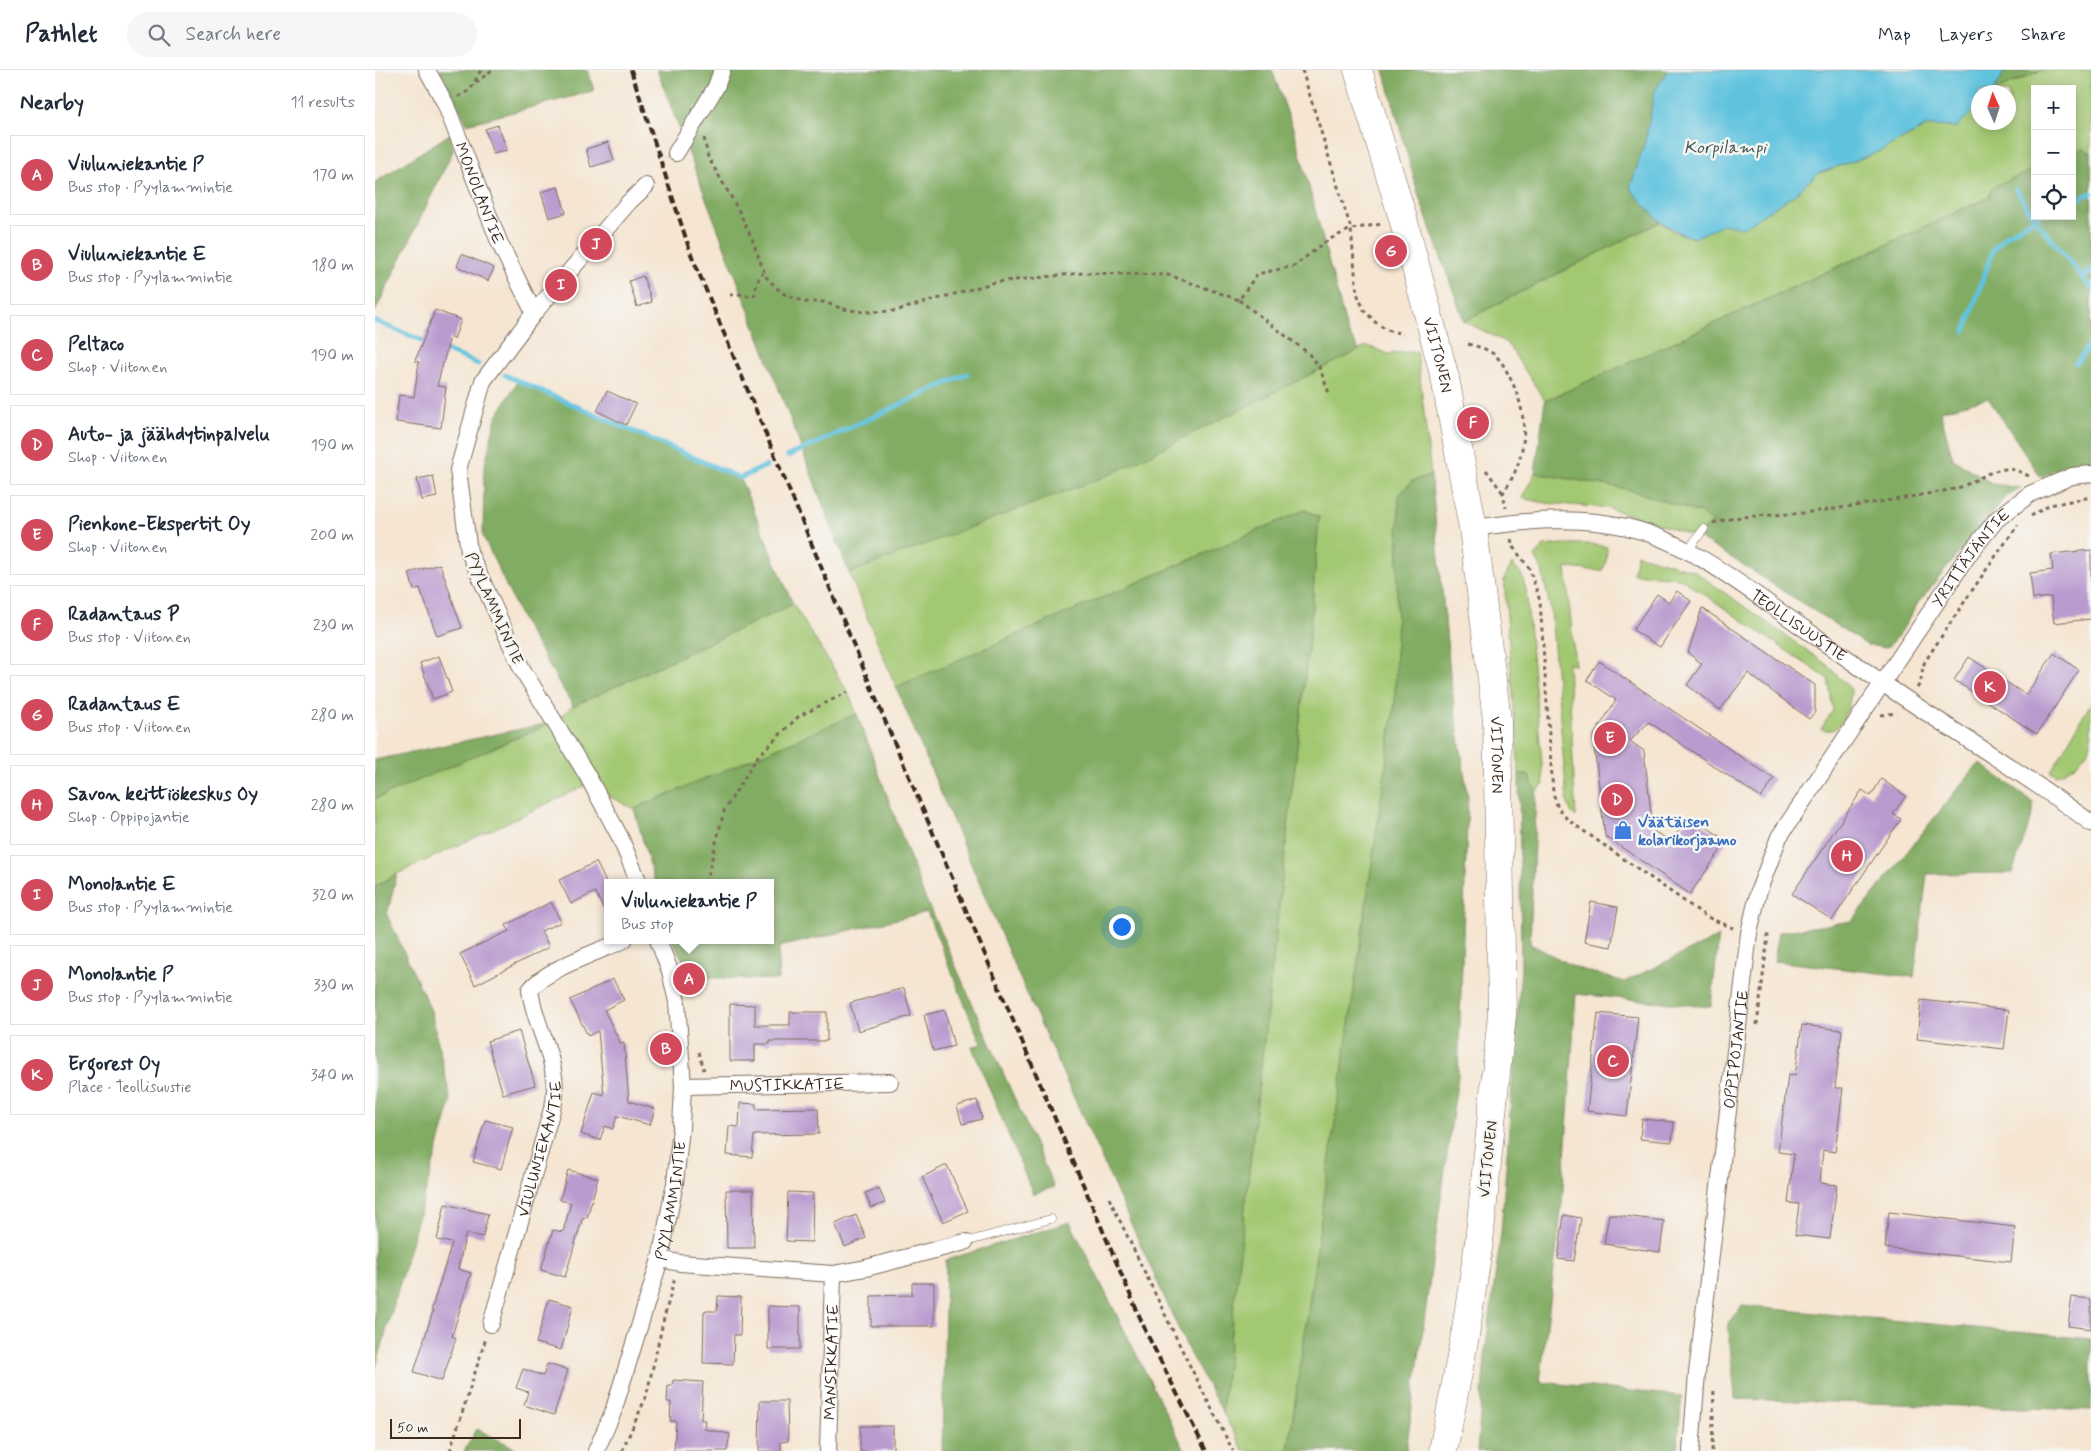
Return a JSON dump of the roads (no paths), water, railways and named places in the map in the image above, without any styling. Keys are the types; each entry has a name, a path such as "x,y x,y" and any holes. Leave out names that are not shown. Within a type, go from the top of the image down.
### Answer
{"highway":[{"name":"VIITONEN","path":"1358,70 1402,215 1445,378 1473,528 1497,720 1502,1014 1479,1242 1465,1336 1443,1451"}],"street":[{"name":"MONOLANTIE","path":"427,70 445,103 500,244 534,314"},
{"path":"676,153 716,86 722,70"},
{"name":"PYYLAMMINTIE","path":"637,879 621,837 587,774 522,669 469,552 458,470 483,381 534,314 628,203 646,186"},
{"name":"YRITTÄJÄNTIE","path":"1883,683 1969,554 1997,519 2030,494 2072,476 2091,474"},
{"name":"TEOLLISUUSTIE","path":"1473,528 1529,520 1593,522 1627,527 1711,562 1883,683 2050,793 2091,823"},
{"name":"OPPIPOJANTIE","path":"1691,1451 1697,1373 1749,932 1759,890 1779,837 1883,683"},
{"name":"VIULUNIEKANTIE","path":"491,1324 557,1086 530,990 535,984 551,973 615,944"},
{"name":"PYYLAMMINTIE","path":"596,1451 613,1412 660,1259 675,1183 683,1086 677,1002 670,971 660,944"},
{"name":"MUSTIKKATIE","path":"683,1086 890,1082"},
{"path":"660,1259 680,1263 833,1274 866,1268 965,1242"},
{"name":"MANSIKKATIE","path":"828,1451 833,1274"}],"lane":[{"path":"1687,551 1703,529"},
{"path":"965,1242 1051,1219"}],"water":[{"name":"Korpilampi","path":"1668,70 2005,70 1997,85 1971,85 1971,113 1957,127 1928,126 1873,154 1817,174 1794,195 1742,228 1723,224 1694,238 1682,234 1658,219 1630,188 1645,142 1655,91"}],"waterway":[{"path":"2016,189 2034,218 2091,288"},
{"path":"2076,200 2091,193"},
{"path":"1965,331 1993,250 2006,235 2032,220"},
{"path":"2083,278 2091,271"},
{"path":"375,321 428,343"},
{"path":"2076,363 2091,343"},
{"path":"440,348 478,364"},
{"path":"788,456 967,374"},
{"path":"505,375 740,478 766,466"}],"railway":[{"path":"631,70 691,254 886,723 1147,1334 1206,1451"}],"place":[{"name":"Monolantie P","path":"596,244"},
{"name":"Radantaus E","path":"1391,251"},
{"name":"Monolantie E","path":"561,285"},
{"name":"Radantaus P","path":"1473,423"},
{"name":"Ergorest Oy","path":"1990,687"},
{"name":"Pienkone-Ekspertit Oy","path":"1610,738"},
{"name":"Auto- ja jäähdytinpalvelu","path":"1617,800"},
{"name":"Väätäisen kolarikorjaamo","path":"1623,830"},
{"name":"Savon keittiökeskus Oy","path":"1847,856"},
{"name":"Viuluniekantie P","path":"689,979"},
{"name":"Viuluniekantie E","path":"666,1049"},
{"name":"Peltaco","path":"1613,1061"}]}
